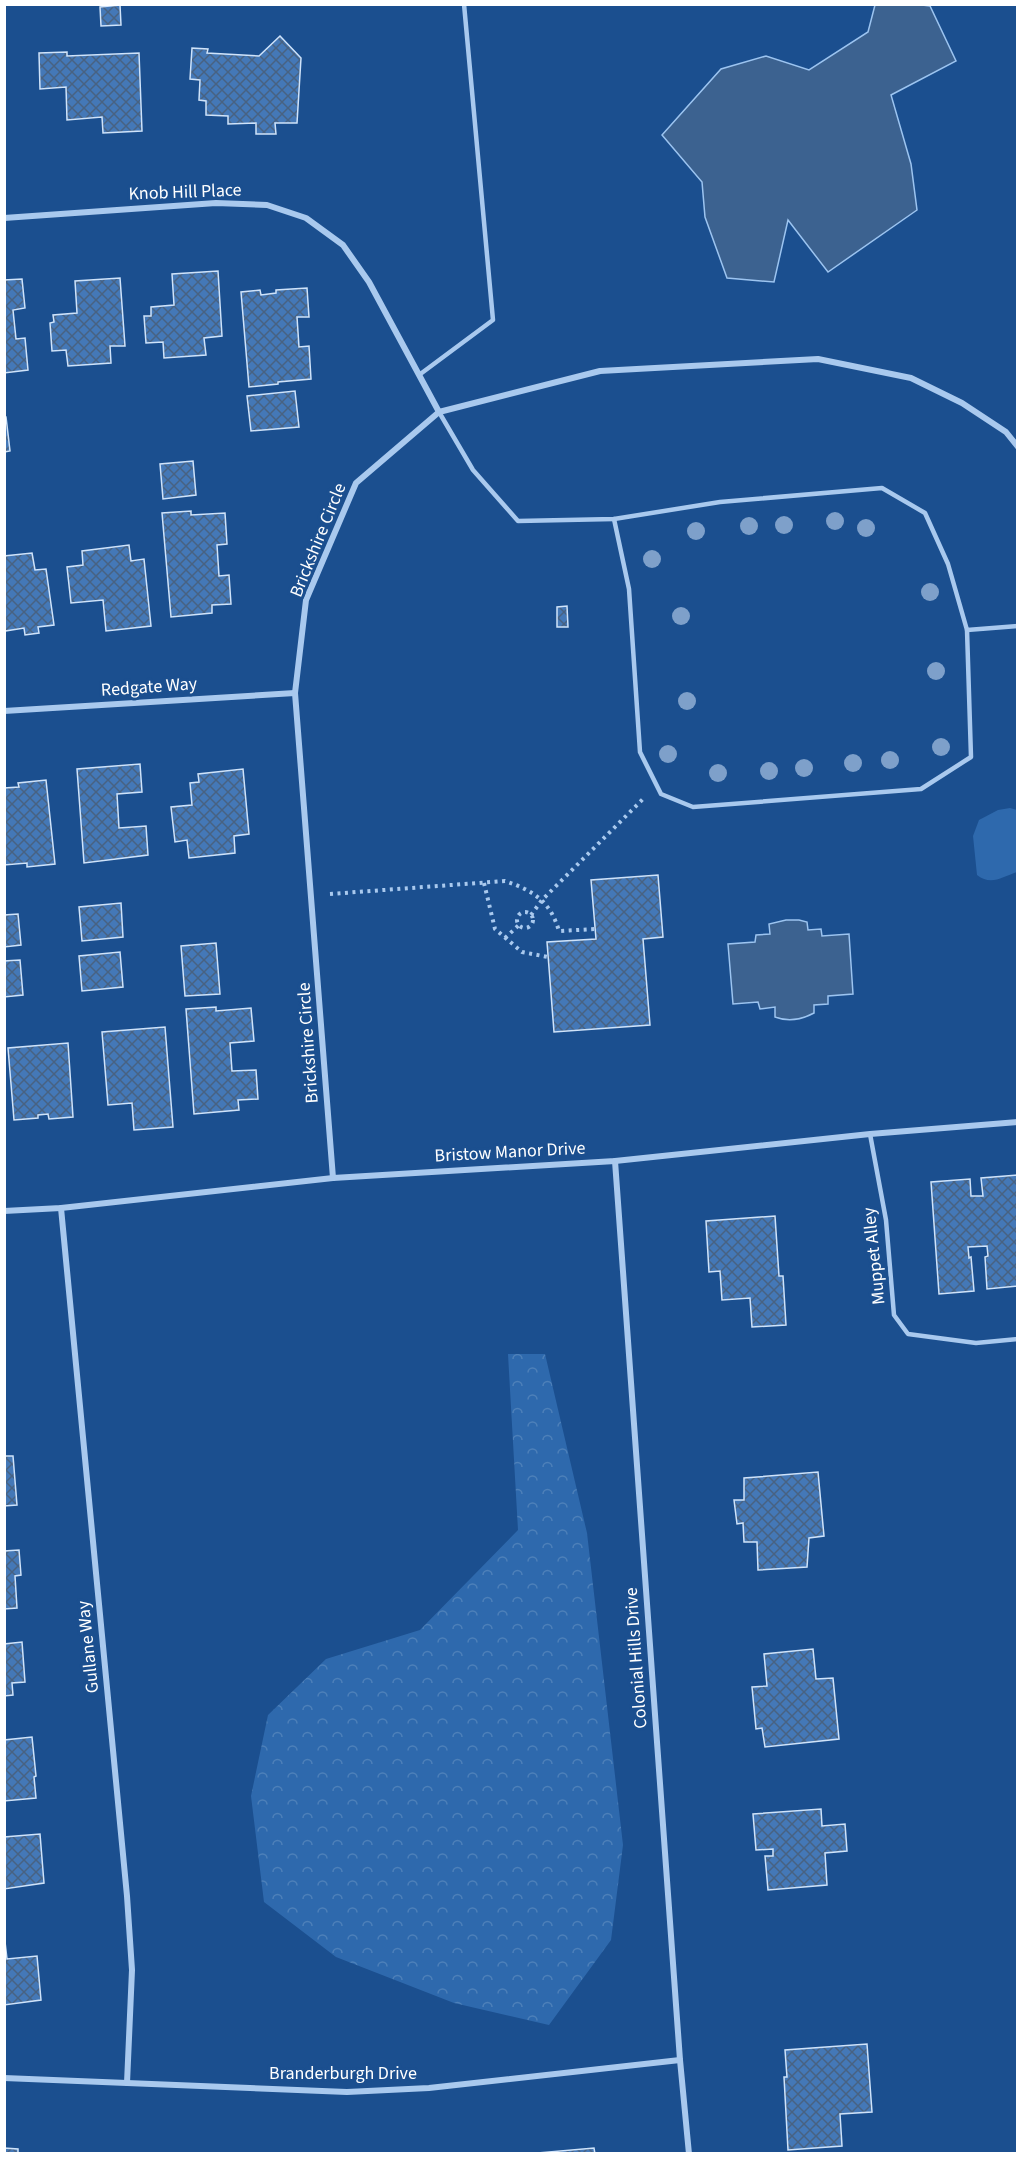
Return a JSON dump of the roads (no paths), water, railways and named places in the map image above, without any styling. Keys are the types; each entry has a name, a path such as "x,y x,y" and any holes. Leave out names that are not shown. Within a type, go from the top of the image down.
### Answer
{"street":[{"name":"Knob Hill Place","path":"4,218 216,203 267,206 306,218 343,245 369,282 439,412"},
{"name":"Brickshire Circle","path":"333,1178 296,693 306,600 356,483 439,412 600,371 818,359 911,378 962,403 1006,432 1017,447"},
{"name":"Redgate Way","path":"4,711 296,693"},
{"name":"Bristow Manor Drive","path":"4,1211 61,1208 333,1178 615,1161 870,1134 1017,1122"},
{"name":"Colonial Hills Drive","path":"615,1161 680,2060 689,2154"},
{"name":"Gullane Way","path":"61,1208 127,1896 132,1970 127,2083"},
{"name":"Branderburgh Drive","path":"4,2078 347,2092 429,2088 680,2060"}],"lane":[{"path":"419,375 493,320 464,4"},
{"path":"439,412 473,470 518,521 614,519 720,502 882,488 925,513 948,564 967,630 970,757 921,789 693,807 661,794 640,752 628,589 614,519"},
{"path":"967,630 1017,626"},
{"name":"Muppet Alley","path":"870,1134 886,1220 894,1315 908,1334 976,1343 1017,1339"}]}
